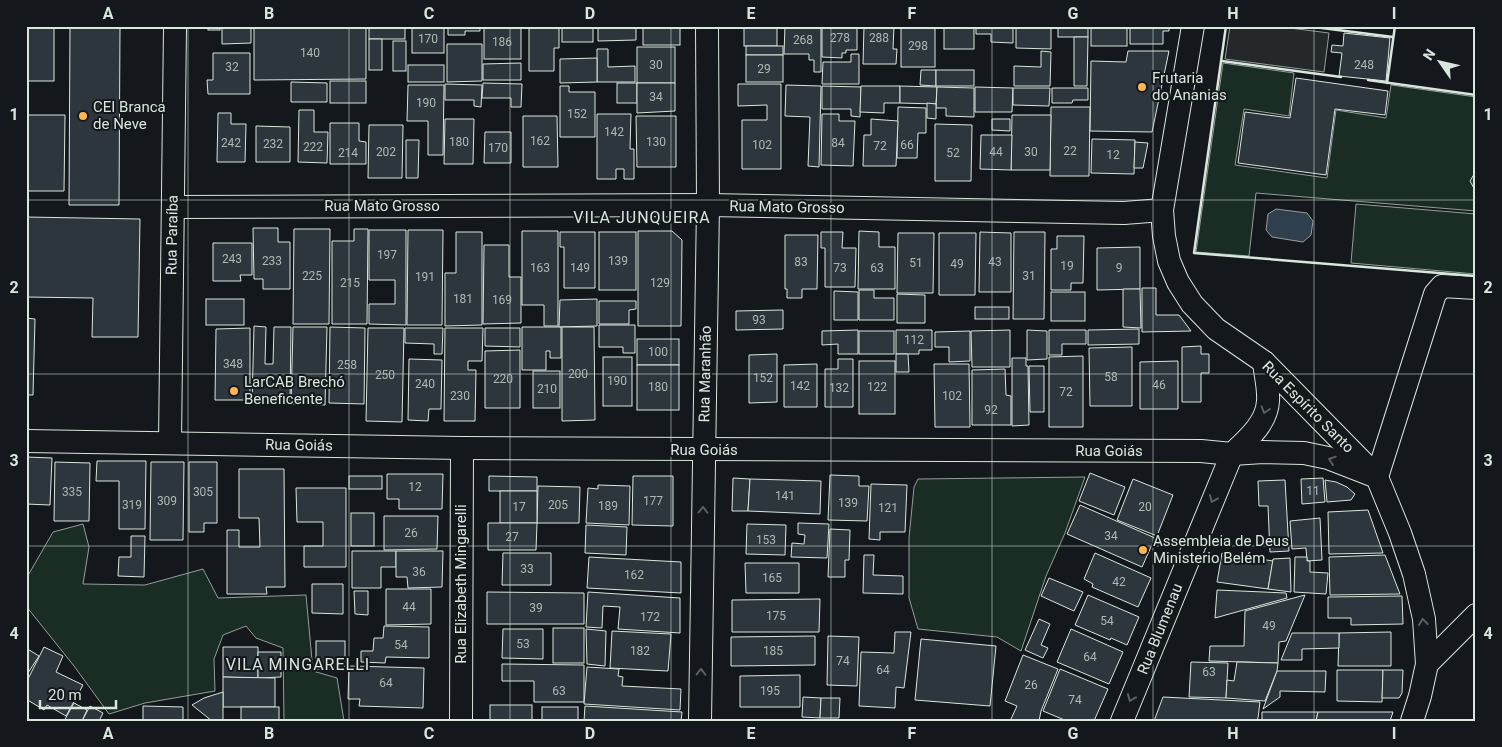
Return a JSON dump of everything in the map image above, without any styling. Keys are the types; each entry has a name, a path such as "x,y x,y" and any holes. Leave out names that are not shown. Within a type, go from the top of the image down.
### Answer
{"street":[{"name":"Rua Paraíba","path":"170,443 176,26"},
{"name":"Rua Maranhão","path":"700,721 708,205 706,26"},
{"name":"Rua Espírito Santo","path":"1193,26 1162,210 1164,236 1170,260 1178,282 1192,304 1216,329 1264,362 1377,477 1400,533 1414,574 1424,619 1427,664 1412,721"},
{"name":"Rua Mato Grosso","path":"172,207 708,205 1124,213 1162,210"},
{"path":"1377,477 1435,294 1442,286 1476,288"},
{"path":"1232,454 1249,439 1262,420 1268,402 1264,362"},
{"name":"Rua Goiás","path":"26,441 462,448 1304,453 1328,458 1377,477"},
{"name":"Rua Elizabeth Mingarelli","path":"461,719 462,448"},
{"name":"Rua Blumenau","path":"1122,721 1232,454"},
{"path":"1427,664 1476,615"}],"green space":[{"path":"1223,63 1294,73 1289,116 1244,109 1235,165 1327,178 1336,110 1386,118 1391,85 1476,97 1476,211 1256,193 1249,256 1196,252"},
{"path":"1356,204 1476,214 1476,274 1351,263"},
{"path":"1085,477 1065,533 1046,576 1021,651 997,637 918,629 909,598 909,538 914,487 918,479"},
{"path":"83,524 89,547 83,584 145,585 203,569 218,598 306,595 313,671 337,678 344,721 284,721 283,648 256,638 246,626 223,635 214,659 215,691 145,703 109,714 26,606 26,579 53,532"}],"shaded area":[{"path":"1230,26 1274,26 1329,33 1324,72 1225,59"}],"water":[{"path":"1276,209 1307,213 1313,221 1311,235 1303,242 1272,237 1266,230 1268,214"}],"building":[{"path":"26,26 54,26 54,81 26,81"},
{"path":"70,26 120,26 119,205 69,205"},
{"path":"208,26 220,26 220,30 208,30"},
{"path":"222,26 251,26 251,43 222,44"},
{"path":"254,26 366,26 366,79 254,80"},
{"path":"369,26 405,26 405,39 369,39"},
{"path":"412,26 444,26 444,53 412,53"},
{"path":"448,26 480,26 480,31 465,31 465,35 448,35"},
{"path":"484,26 521,26 521,59 484,59"},
{"path":"529,26 559,26 559,48 554,48 554,71 529,71"},
{"path":"562,26 593,26 593,42 562,42"},
{"path":"598,26 636,26 636,40 598,41"},
{"path":"643,26 680,26 680,45 643,45"},
{"path":"744,26 777,26 777,46 744,46"},
{"path":"785,26 821,26 821,72 814,72 814,60 809,60 809,54 784,54"},
{"path":"822,26 857,26 857,50 846,50 846,53 842,53 842,58 822,57"},
{"path":"864,26 894,26 893,49 897,49 896,64 863,64"},
{"path":"901,26 935,26 935,67 901,67"},
{"path":"944,26 974,26 974,49 944,49"},
{"path":"976,26 1013,26 1013,43 991,42 991,34 976,34"},
{"path":"1016,26 1051,26 1051,49 1016,48"},
{"path":"1058,26 1088,26 1088,37 1058,37"},
{"path":"1091,26 1127,26 1127,46 1091,46"},
{"path":"1130,26 1169,26 1169,31 1163,31 1163,44 1130,44"},
{"path":"1344,33 1390,38 1386,81 1339,76 1342,53 1331,52 1332,45 1343,46"},
{"path":"1074,37 1088,37 1087,86 1074,86"},
{"path":"369,39 382,39 382,70 369,70"},
{"path":"393,41 406,41 406,71 393,71"},
{"path":"447,44 482,44 482,81 447,82"},
{"path":"746,46 783,46 783,55 746,55"},
{"path":"637,47 675,47 675,83 637,83"},
{"path":"597,49 608,49 608,67 635,66 635,82 597,82"},
{"path":"1041,51 1051,52 1050,86 1014,86 1014,66 1041,67"},
{"path":"1128,51 1169,51 1152,132 1090,131 1091,61 1126,62"},
{"path":"213,53 250,53 250,94 208,94 207,80 213,80"},
{"path":"851,54 859,54 859,84 822,84 823,62 851,62"},
{"path":"746,55 783,55 783,82 746,82"},
{"path":"597,58 597,82 560,83 560,59"},
{"path":"521,63 521,80 483,80 483,64"},
{"path":"408,65 444,65 444,82 408,82"},
{"path":"921,70 936,70 936,86 920,85"},
{"path":"936,70 974,70 974,86 936,86"},
{"path":"1296,78 1388,91 1385,115 1335,109 1326,175 1238,163 1245,112 1290,118"},
{"path":"330,81 366,81 366,103 330,103"},
{"path":"291,82 327,83 327,102 291,102"},
{"path":"483,83 522,84 521,107 511,107 511,98 482,98"},
{"path":"617,83 637,83 637,103 617,103"},
{"path":"637,83 675,83 675,111 637,113"},
{"path":"445,84 482,85 481,107 474,106 474,100 445,100"},
{"path":"738,84 781,84 781,169 742,169 742,120 767,120 767,105 738,106"},
{"path":"408,85 444,85 443,155 428,155 428,121 407,121"},
{"path":"786,85 821,86 819,167 808,166 810,117 785,116"},
{"path":"560,86 569,86 569,92 595,92 595,137 560,137"},
{"path":"822,86 861,87 860,117 851,116 851,109 822,109"},
{"path":"861,86 900,86 900,103 884,103 884,113 860,112"},
{"path":"900,86 937,87 936,104 900,103"},
{"path":"937,87 974,88 974,117 946,116 946,108 936,108"},
{"path":"975,87 1013,88 1012,112 975,112"},
{"path":"1013,88 1050,88 1049,106 1013,105"},
{"path":"1052,88 1088,88 1088,100 1073,100 1072,103 1052,103"},
{"path":"927,103 936,104 936,119 927,118"},
{"path":"898,107 926,108 926,133 918,133 917,158 897,158"},
{"path":"1051,107 1090,107 1089,176 1050,176"},
{"path":"299,110 314,110 314,132 328,132 327,163 298,162"},
{"path":"218,113 231,113 231,124 246,124 245,162 217,162"},
{"path":"597,114 631,114 630,149 634,149 634,179 624,179 624,169 616,169 616,179 597,179"},
{"path":"822,114 839,114 839,121 855,121 853,166 821,165"},
{"path":"27,115 65,115 64,191 27,191"},
{"path":"1012,115 1051,115 1050,170 1011,170"},
{"path":"523,116 557,116 558,167 523,167"},
{"path":"636,116 676,116 676,167 637,167"},
{"path":"445,119 474,119 473,164 444,164"},
{"path":"871,119 898,121 896,166 863,166 864,135 871,135"},
{"path":"992,119 1010,119 1010,131 992,130"},
{"path":"330,123 359,123 359,141 366,142 366,164 330,164"},
{"path":"935,124 972,125 971,181 935,181"},
{"path":"369,125 403,125 402,178 368,178"},
{"path":"256,126 290,127 290,162 256,162"},
{"path":"485,132 511,132 511,163 484,163"},
{"path":"981,135 1012,135 1011,170 980,169"},
{"path":"1092,139 1135,140 1134,174 1091,173"},
{"path":"406,140 419,140 418,178 406,178"},
{"path":"1135,142 1148,143 1143,168 1134,168"},
{"path":"1476,171 1476,192 1470,181"},
{"path":"26,217 140,219 138,337 92,337 93,298 26,297"},
{"path":"253,228 278,228 278,242 290,242 290,289 263,289 263,279 254,279"},
{"path":"294,229 330,229 329,324 293,324"},
{"path":"354,229 368,229 367,324 332,324 332,241 354,241"},
{"path":"369,230 406,230 406,325 369,324 369,304 395,304 395,280 369,280"},
{"path":"408,230 443,230 442,325 407,325"},
{"path":"522,231 558,231 558,326 544,326 544,305 522,305"},
{"path":"638,231 672,231 682,240 681,326 638,326"},
{"path":"859,231 879,232 879,247 895,247 895,289 858,289"},
{"path":"456,232 482,232 482,325 445,326 445,273 456,273"},
{"path":"560,232 595,232 595,288 564,288 564,247 560,247"},
{"path":"599,232 636,232 636,290 599,290"},
{"path":"821,232 843,232 842,248 856,248 855,287 825,287 825,248 821,248"},
{"path":"980,232 1011,233 1011,292 979,292"},
{"path":"1014,232 1045,232 1044,319 1013,319"},
{"path":"898,233 934,233 933,293 897,293"},
{"path":"939,233 976,233 975,295 939,295"},
{"path":"785,235 818,235 817,289 802,289 802,298 787,298 787,289 785,289"},
{"path":"1057,236 1084,236 1083,283 1071,283 1071,290 1051,290 1051,249 1057,249"},
{"path":"213,243 252,243 252,275 240,275 241,281 213,281"},
{"path":"484,245 509,245 509,277 521,277 521,323 483,324"},
{"path":"1140,247 1140,289 1097,290 1097,248"},
{"path":"1142,288 1156,288 1156,315 1179,315 1191,331 1142,332"},
{"path":"1123,289 1140,289 1141,328 1123,327"},
{"path":"859,290 874,290 874,298 894,298 894,320 859,320"},
{"path":"834,291 858,292 858,320 834,320"},
{"path":"1051,292 1085,292 1085,321 1051,321"},
{"path":"897,294 925,295 925,323 897,323"},
{"path":"206,299 244,299 244,325 206,325"},
{"path":"597,299 597,326 559,327 560,300"},
{"path":"599,301 636,301 636,309 629,310 629,324 599,324"},
{"path":"975,307 1009,307 1009,319 975,319"},
{"path":"783,310 783,329 736,330 736,311"},
{"path":"26,318 35,319 33,395 26,395"},
{"path":"599,325 635,325 635,353 623,353 623,347 599,347"},
{"path":"254,326 266,327 265,364 273,364 274,327 291,327 290,404 252,403"},
{"path":"293,327 327,327 325,405 291,404"},
{"path":"330,327 365,328 364,404 329,403"},
{"path":"522,327 561,327 561,358 550,358 550,351 546,351 546,370 522,370"},
{"path":"562,327 594,327 595,420 562,421"},
{"path":"250,328 250,400 215,400 216,329"},
{"path":"368,328 404,328 402,422 366,421"},
{"path":"405,328 443,328 442,354 434,354 434,344 405,343"},
{"path":"445,328 483,328 482,361 468,361 468,370 476,370 475,421 444,421"},
{"path":"485,328 520,328 520,347 485,346"},
{"path":"1139,329 1139,344 1088,345 1088,330"},
{"path":"858,330 858,354 838,354 838,344 822,345 822,331"},
{"path":"896,330 932,330 932,350 919,350 919,354 896,354"},
{"path":"1010,330 1010,367 972,367 971,331"},
{"path":"1027,330 1047,331 1047,359 1027,360"},
{"path":"1049,330 1086,330 1086,344 1062,344 1062,355 1049,355"},
{"path":"859,331 894,331 894,354 859,354"},
{"path":"970,331 970,361 949,362 949,347 935,347 935,332"},
{"path":"637,339 679,339 679,365 637,365"},
{"path":"1201,346 1201,354 1209,354 1209,373 1201,373 1201,402 1182,402 1182,347"},
{"path":"1132,347 1132,406 1090,406 1089,348"},
{"path":"520,350 520,408 485,408 485,351"},
{"path":"777,354 777,402 749,403 749,355"},
{"path":"896,354 908,354 909,372 896,372"},
{"path":"1083,356 1083,427 1049,427 1049,357"},
{"path":"603,357 632,357 632,406 603,406"},
{"path":"1012,358 1026,358 1026,366 1028,366 1029,425 1012,426"},
{"path":"409,359 442,360 441,409 429,409 428,421 408,420"},
{"path":"838,359 853,359 853,407 825,407 825,369 838,369"},
{"path":"859,361 895,361 895,414 859,414"},
{"path":"1178,361 1178,409 1140,409 1140,362"},
{"path":"817,364 817,407 784,407 784,365"},
{"path":"934,364 969,364 970,427 935,427"},
{"path":"637,365 679,365 679,410 637,410"},
{"path":"1029,366 1044,366 1044,412 1030,412"},
{"path":"1005,369 1006,395 1011,396 1011,425 972,425 972,370"},
{"path":"533,371 560,371 560,408 533,408"},
{"path":"26,457 52,458 50,505 26,504"},
{"path":"97,461 146,461 145,529 119,529 119,481 96,481"},
{"path":"55,462 90,463 89,521 54,521"},
{"path":"151,462 184,462 183,540 150,540"},
{"path":"189,462 217,462 217,523 204,523 204,532 189,532"},
{"path":"239,469 284,469 285,587 266,587 267,594 227,594 227,530 239,530 239,547 260,547 259,518 239,518"},
{"path":"1090,473 1125,487 1114,515 1079,501"},
{"path":"387,474 443,474 442,509 399,509 399,499 387,499"},
{"path":"830,475 859,476 859,486 869,486 867,521 828,520"},
{"path":"349,476 382,476 382,489 349,489"},
{"path":"489,476 537,477 537,491 489,491"},
{"path":"633,476 673,476 673,526 632,525"},
{"path":"733,478 750,479 748,511 732,511"},
{"path":"1323,478 1325,502 1302,504 1301,479"},
{"path":"750,479 821,481 820,514 748,511"},
{"path":"1133,479 1173,495 1157,536 1117,520"},
{"path":"1285,480 1289,551 1270,552 1268,506 1259,506 1258,481"},
{"path":"1325,480 1347,487 1355,494 1351,500 1327,502"},
{"path":"871,484 907,485 905,532 880,532 880,540 869,539"},
{"path":"598,485 630,486 629,525 586,523 588,488 598,489"},
{"path":"538,486 580,487 579,523 537,523"},
{"path":"296,488 346,488 346,567 304,567 304,546 323,546 323,522 297,522"},
{"path":"500,491 537,491 537,523 500,523"},
{"path":"1080,505 1155,538 1142,567 1067,534"},
{"path":"1368,510 1383,553 1329,554 1328,512"},
{"path":"351,513 374,513 374,546 351,546"},
{"path":"384,516 438,516 437,549 384,550"},
{"path":"1320,518 1322,560 1307,561 1306,548 1292,549 1290,521"},
{"path":"488,523 537,523 536,550 488,550"},
{"path":"798,523 829,524 827,558 791,557 792,543 804,544 805,535 798,534"},
{"path":"747,524 786,525 785,555 746,554"},
{"path":"586,525 627,527 626,555 585,553"},
{"path":"830,529 850,530 849,560 845,560 845,577 828,577"},
{"path":"131,536 145,536 144,577 118,576 119,557 131,557"},
{"path":"352,551 396,551 396,567 381,567 381,588 352,588"},
{"path":"396,551 443,551 442,587 408,588 407,577 396,577"},
{"path":"503,553 551,553 551,585 502,585"},
{"path":"1095,553 1151,578 1138,607 1092,587 1093,584 1084,579"},
{"path":"1222,553 1273,561 1268,589 1217,582"},
{"path":"864,555 874,555 873,575 903,576 903,594 863,593"},
{"path":"1385,555 1400,594 1330,595 1329,557"},
{"path":"589,557 681,562 681,593 587,588"},
{"path":"1295,557 1307,557 1307,561 1310,561 1310,572 1328,573 1326,594 1294,592"},
{"path":"1290,558 1291,592 1268,589 1273,559"},
{"path":"745,563 799,563 799,593 746,593"},
{"path":"1049,578 1083,592 1074,611 1041,596"},
{"path":"312,584 343,584 343,614 312,613"},
{"path":"386,589 431,589 431,624 386,625"},
{"path":"1217,590 1286,593 1287,598 1215,618"},
{"path":"354,591 368,591 368,615 355,614"},
{"path":"487,592 584,593 584,624 487,624"},
{"path":"588,592 680,598 680,633 618,629 620,607 603,606 602,628 586,627"},
{"path":"1088,595 1139,617 1127,645 1075,625"},
{"path":"1305,595 1286,641 1279,642 1278,663 1209,661 1210,646 1244,646 1245,611"},
{"path":"1402,596 1403,624 1351,625 1351,618 1328,618 1328,597"},
{"path":"820,599 819,632 732,632 732,600"},
{"path":"1039,619 1050,624 1041,645 1048,648 1043,658 1025,650"},
{"path":"384,626 429,627 429,658 386,657 385,663 361,662 361,651 373,651 374,638 383,638"},
{"path":"553,628 584,628 584,663 553,663"},
{"path":"503,629 543,629 543,659 502,658"},
{"path":"586,629 606,631 605,666 587,664"},
{"path":"1071,629 1123,652 1109,684 1057,662"},
{"path":"612,631 671,634 668,671 610,668"},
{"path":"895,632 911,632 904,688 896,687 895,708 859,706 861,652 894,653"},
{"path":"1391,632 1391,666 1338,666 1339,633"},
{"path":"1292,633 1339,633 1339,648 1302,649 1302,660 1281,660"},
{"path":"815,636 815,665 731,666 731,637"},
{"path":"828,636 859,637 857,686 827,685"},
{"path":"921,639 996,646 990,706 915,700"},
{"path":"316,641 345,641 345,669 316,669"},
{"path":"44,647 63,656 56,672 83,685 66,716 47,705 44,710 26,699 26,683"},
{"path":"223,647 258,647 258,678 223,677"},
{"path":"26,648 39,656 26,676"},
{"path":"258,652 281,652 281,677 258,678"},
{"path":"1023,655 1058,669 1041,711 1039,721 1010,721 1017,706 1005,701"},
{"path":"1191,662 1228,663 1226,698 1189,697"},
{"path":"1237,662 1278,663 1277,671 1265,701 1226,698 1227,680 1234,681"},
{"path":"502,664 584,665 584,702 534,702 534,681 502,681"},
{"path":"349,666 424,668 423,708 359,706 360,699 348,699"},
{"path":"587,667 619,669 618,676 623,677 622,686 681,689 680,710 584,704"},
{"path":"1060,669 1108,689 1094,721 1067,721 1043,711"},
{"path":"1337,670 1383,670 1382,702 1337,701"},
{"path":"1383,670 1403,670 1402,693 1399,698 1382,698"},
{"path":"1277,671 1326,671 1325,692 1280,691 1280,697 1263,709"},
{"path":"800,675 800,707 740,707 740,676"},
{"path":"223,677 275,678 275,707 223,707"},
{"path":"223,692 223,721 212,721 192,705 204,698"},
{"path":"803,697 821,698 820,718 802,717"},
{"path":"1163,697 1260,702 1258,718 1256,721 1154,721"},
{"path":"821,698 840,698 839,718 820,718"},
{"path":"74,703 87,710 82,721 64,721"},
{"path":"490,705 532,705 532,721 490,721"},
{"path":"90,706 103,713 99,721 82,721"},
{"path":"143,706 183,707 183,721 143,721"},
{"path":"585,706 682,712 681,721 584,721"},
{"path":"241,707 279,707 279,721 241,721"},
{"path":"542,707 578,707 578,721 542,721"},
{"path":"1262,712 1318,712 1316,721 1262,721"},
{"path":"1318,712 1393,712 1390,721 1316,721"}],"wall":[{"path":"1226,26 1194,253 1476,276"},
{"path":"1315,26 1393,37"},
{"path":"1387,83 1395,26"},
{"path":"1222,61 1341,77"},
{"path":"1368,80 1476,95"}],"place":[{"name":"Frutaria do Ananias","path":"1142,87"},
{"name":"CEI Branca de Neve","path":"83,116"},
{"name":"LarCAB Brechó Beneficente","path":"234,391"},
{"name":"Assembleia de Deus Ministerio Belém","path":"1143,550"}],"district":[{"name":"VILA JUNQUEIRA","path":"642,217"},
{"name":"VILA MINGARELLI","path":"298,664"}]}
